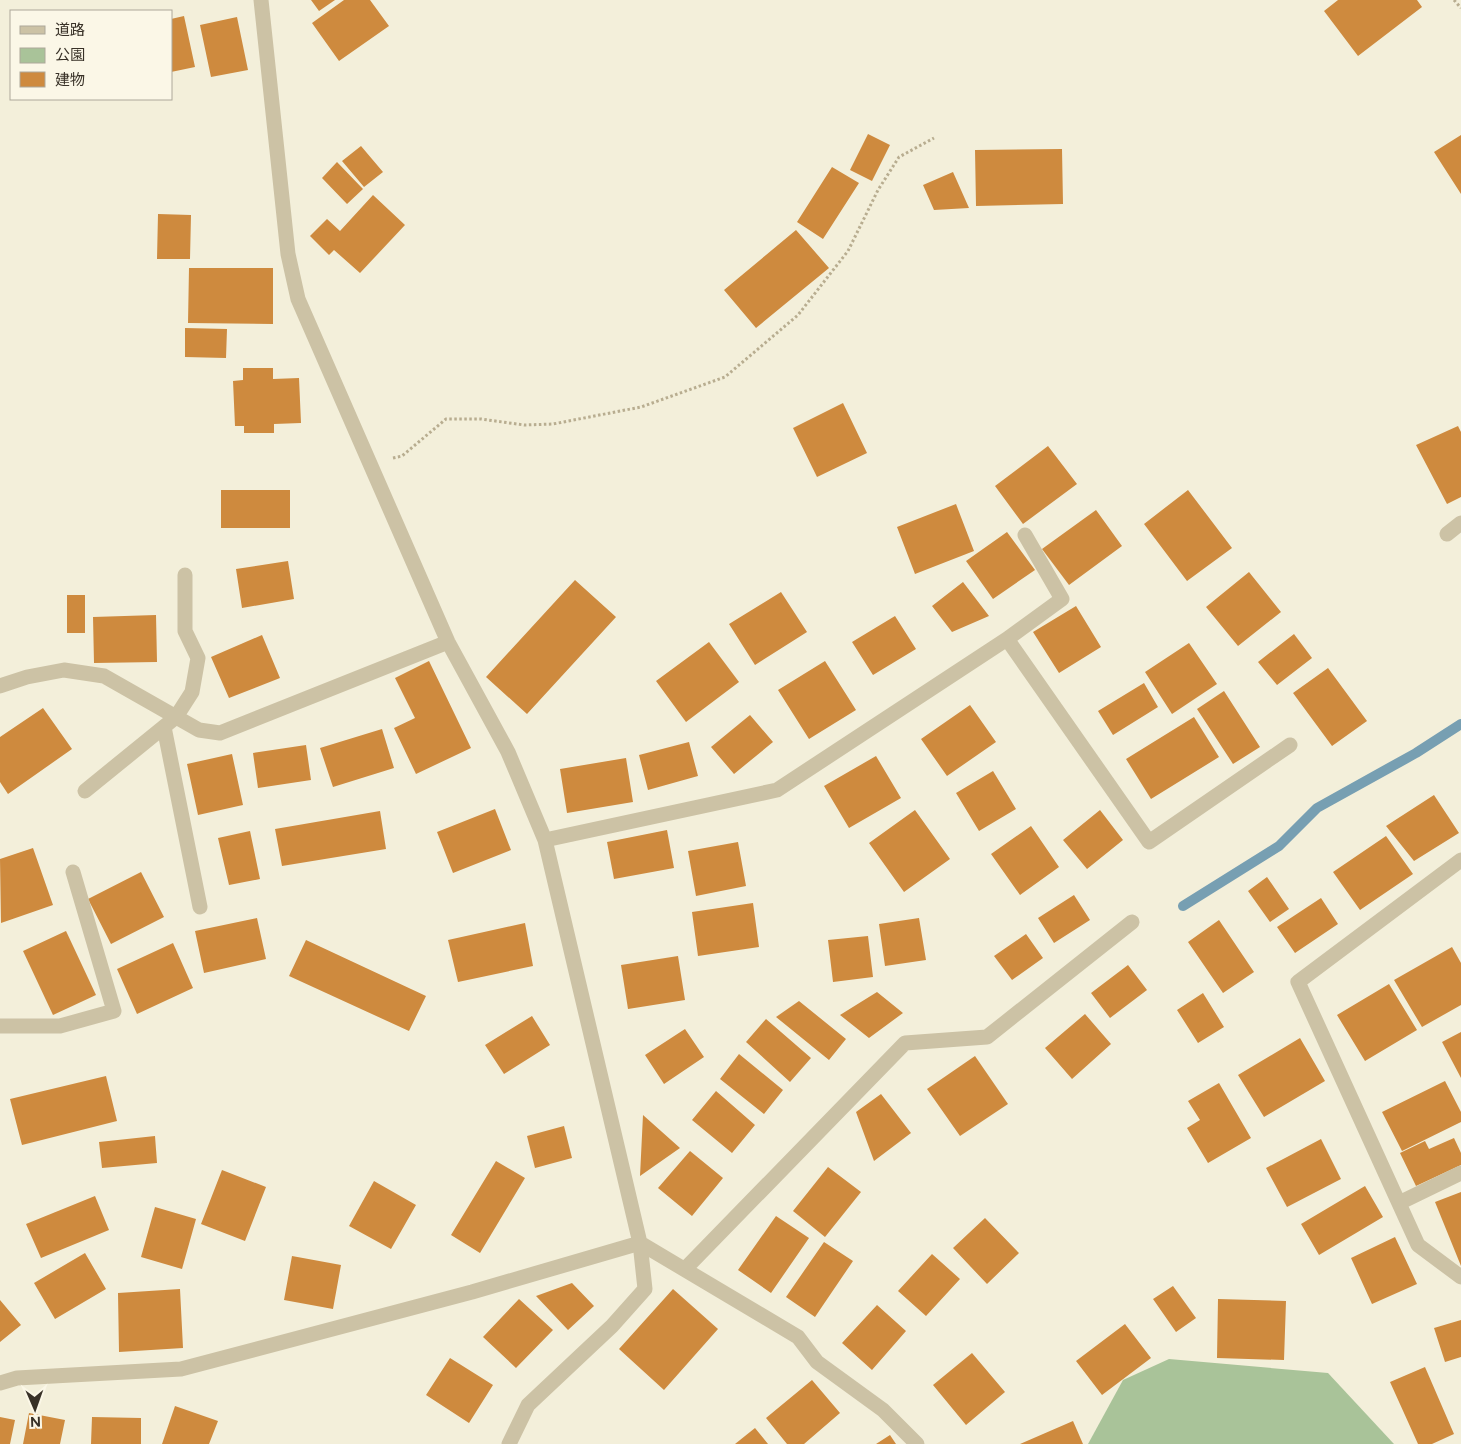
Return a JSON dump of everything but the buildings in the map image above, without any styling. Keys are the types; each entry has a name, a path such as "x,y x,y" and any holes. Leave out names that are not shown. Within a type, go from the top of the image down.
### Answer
{"street":[{"path":"261,0 288,254 298,299 448,642 508,752 545,840 640,1243 645,1289 612,1326 528,1405 509,1444"},
{"path":"1446,534 1461,523"},
{"path":"545,840 777,790 1007,639 1062,599 1025,535"},
{"path":"85,791 176,717 192,692 198,658 185,631 185,575"},
{"path":"1007,639 1149,842 1290,745"},
{"path":"0,686 27,677 64,670 104,676 199,730 220,733 448,642"},
{"path":"164,727 200,907"},
{"path":"1461,860 1298,982 1418,1245 1461,1278"},
{"path":"0,1026 60,1026 114,1011 73,872"},
{"path":"686,1269 905,1043 987,1037 1132,922"},
{"path":"1399,1203 1461,1172"},
{"path":"0,1383 16,1378 180,1369 472,1292 640,1243 798,1337 817,1362 883,1410 917,1444"}],"path":[{"path":"1454,0 1461,8"},
{"path":"369,462 402,456 446,419 481,419 524,425 554,424 641,407 725,377 798,315 848,251 878,190 899,158 934,138"}],"green space":[{"path":"1169,1359 1328,1373 1394,1444 1088,1444 1123,1380"}],"waterway":[{"path":"1183,906 1279,846 1317,808 1416,753 1461,724"}]}
